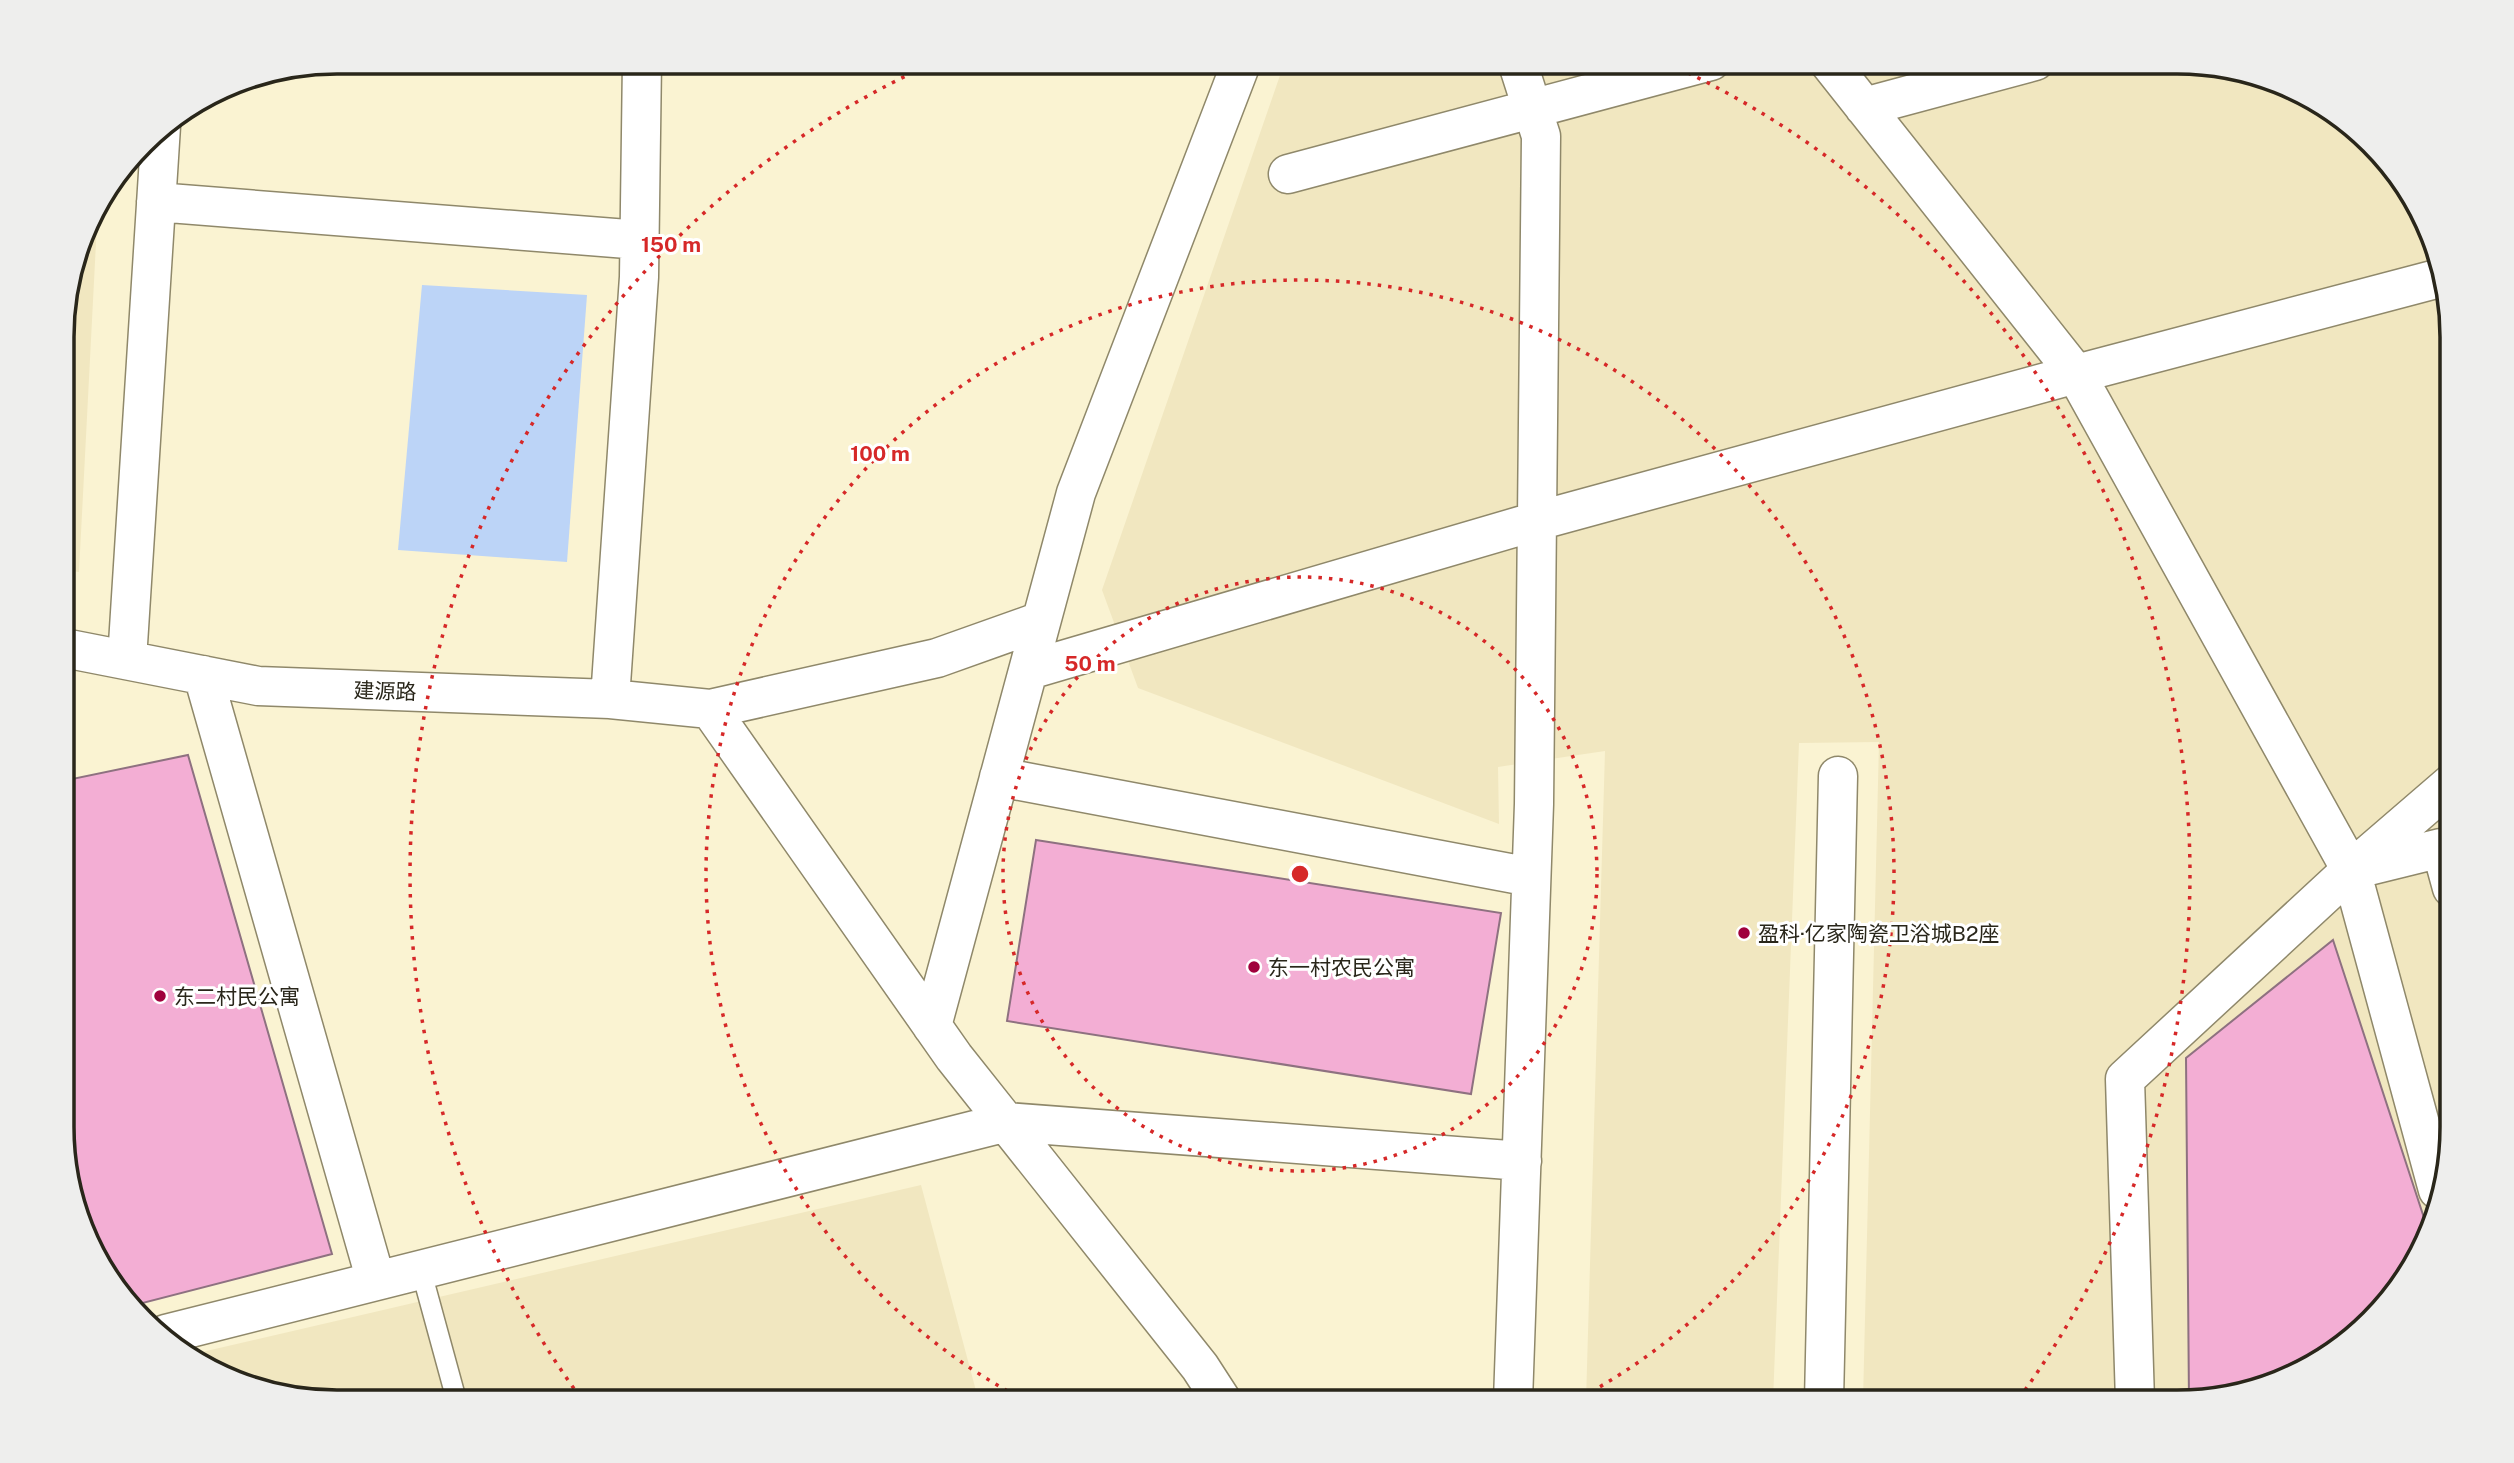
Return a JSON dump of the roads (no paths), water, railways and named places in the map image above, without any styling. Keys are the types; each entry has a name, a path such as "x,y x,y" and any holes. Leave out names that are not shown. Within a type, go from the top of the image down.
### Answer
{"street":[{"path":"610,699 639,277 642,74"},
{"path":"932,1026 1076,493 1237,74"},
{"path":"1513,1390 1534,804 1541,136 1521,74"},
{"path":"1288,174 1663,74"},
{"path":"1838,74 2076,374 2351,870 2435,1179"},
{"path":"1864,107 1987,74"},
{"path":"127,660 160,142"},
{"path":"156,202 640,240"},
{"path":"1028,670 1537,521 2434,280"},
{"name":"建源路","path":"74,650 258,686 610,699 709,709 937,658 1041,621"},
{"path":"203,675 376,1281"},
{"path":"709,709 932,1026 1200,1367 1215,1390"},
{"path":"1824,1390 1838,776"},
{"path":"999,777 1531,877"},
{"path":"2136,1390 2125,1079 2351,870 2440,793"},
{"path":"2351,870 2440,848"},
{"path":"173,1332 1007,1122 1522,1161"}],"lane":[{"path":"421,1270 454,1390"}],"water":[{"path":"422,285 587,295 567,562 398,550"}],"place":[{"name":"盈科·亿家陶瓷卫浴城B2座","path":"1744,933"},
{"name":"东一村农民公寓","path":"1254,967"},
{"name":"东二村民公寓","path":"160,996"}]}
